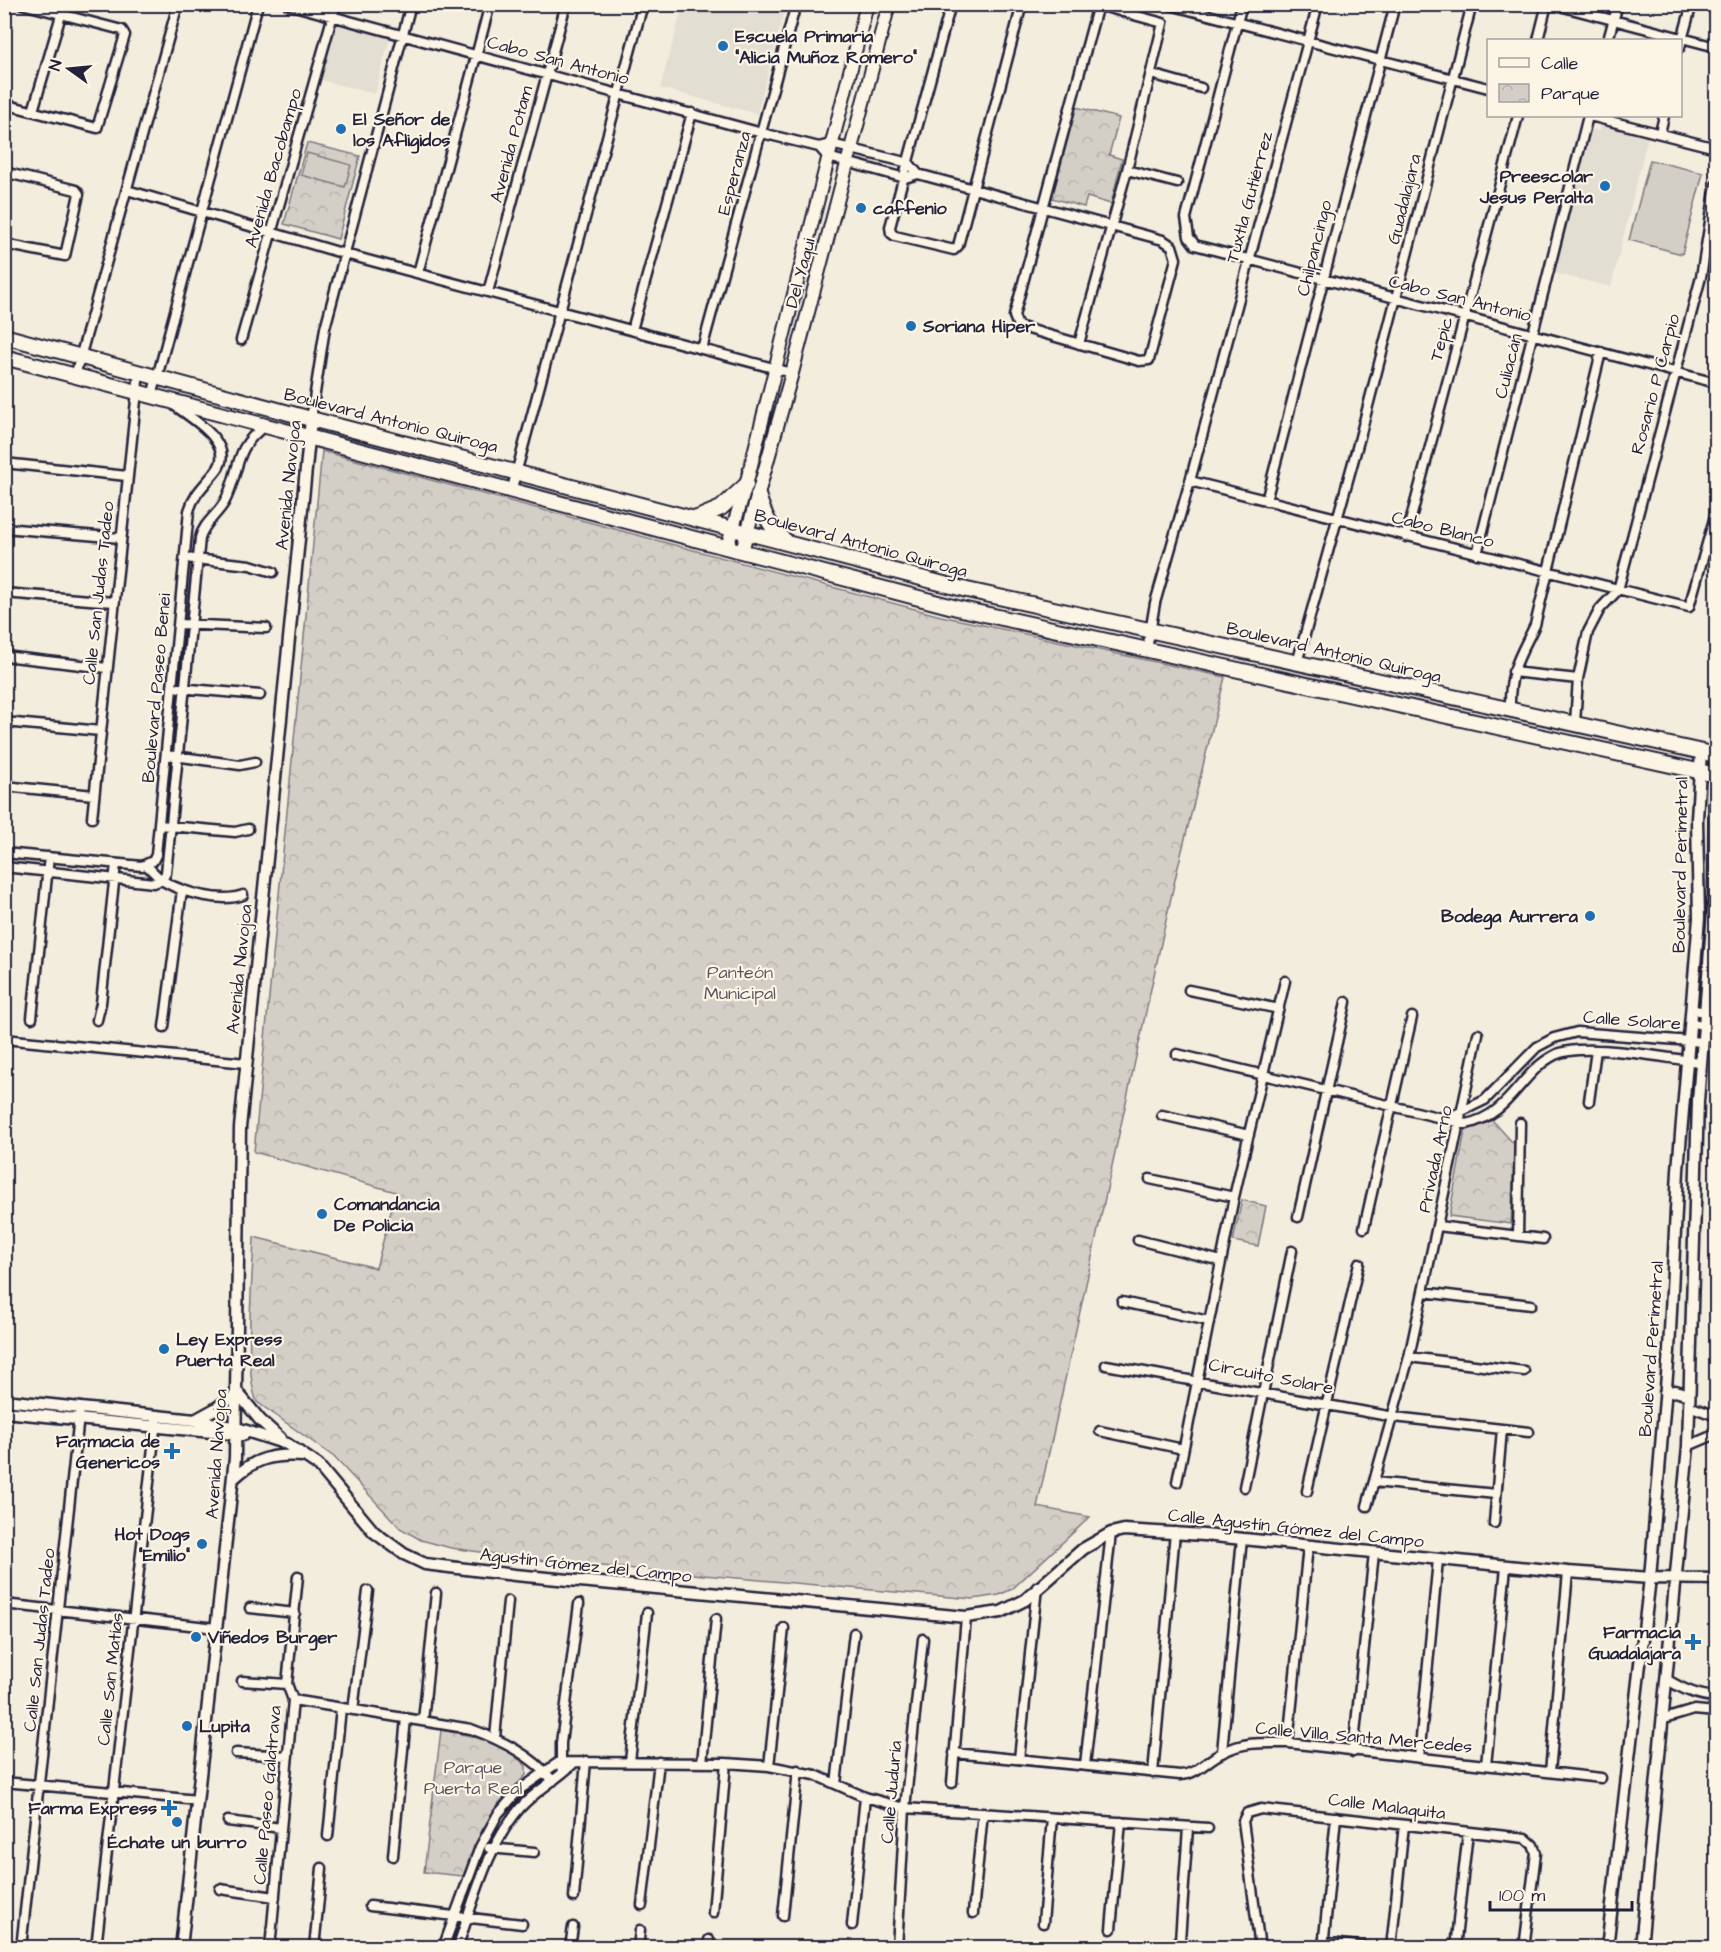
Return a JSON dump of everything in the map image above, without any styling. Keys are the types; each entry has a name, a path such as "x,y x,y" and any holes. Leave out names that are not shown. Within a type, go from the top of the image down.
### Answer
{"main road":[{"name":"Del Yaqui","path":"727,547 746,485 828,157 825,146 867,4"},
{"name":"Del Yaqui","path":"742,551 792,373 889,4"},
{"name":"Boulevard Antonio Quiroga","path":"4,336 311,419 967,590 1149,628 1297,663 1716,755"},
{"name":"Boulevard Antonio Quiroga","path":"4,357 957,608 1715,775"},
{"path":"695,519 721,508 746,485"},
{"path":"758,495 771,527 790,544"}],"street":[{"path":"4,104 97,128 125,35 122,30 22,4"},
{"path":"75,376 178,4"},
{"path":"152,396 258,4"},
{"name":"Cabo San Antonio","path":"287,4 762,133 852,149 909,163"},
{"name":"Avenida Bacobampo","path":"241,340 336,4"},
{"name":"Avenida Navojoa","path":"181,1947 234,1478 238,1393 238,1169 246,1063 311,419 325,328 411,4"},
{"path":"418,273 490,4"},
{"name":"Avenida Potam","path":"488,292 566,4"},
{"path":"511,492 621,94 643,4"},
{"name":"Esperanza","path":"702,349 796,4"},
{"path":"951,4 890,227 891,233 949,249 958,246 975,189 1022,4"},
{"path":"1238,23 1242,4"},
{"name":"Tuxtla Gutiérrez","path":"1147,650 1149,628 1318,4"},
{"name":"Chilpancingo","path":"1266,501 1395,4"},
{"name":"Guadalajara","path":"1297,663 1360,437 1472,4"},
{"path":"1538,39 1547,4"},
{"path":"1552,4 1669,39"},
{"path":"1608,39 1618,4"},
{"path":"1682,39 1692,4"},
{"path":"1168,5 1487,88"},
{"path":"828,157 904,178 918,174 975,189 1045,207 1112,224 1164,240 1172,246 1176,259 1149,360 1139,361 1079,344 1018,326 1014,316 1045,207 1100,8 1163,22 1127,170 1112,224 1079,344"},
{"path":"33,111 61,15"},
{"name":"Cabo San Antonio","path":"1238,23 1186,218 1189,237 1195,245 1716,383"},
{"path":"1682,43 1716,47"},
{"path":"1151,74 1201,88"},
{"path":"632,330 692,113"},
{"name":"Tepic","path":"1406,537 1518,117"},
{"name":"Culiacán","path":"1477,554 1589,117"},
{"path":"1593,117 1716,148"},
{"path":"1660,133 1664,117"},
{"path":"890,174 894,159"},
{"path":"909,163 918,174"},
{"path":"1127,170 1177,183"},
{"path":"4,172 76,190 79,194 65,256 4,244"},
{"name":"Rosario P Carpio","path":"1618,590 1704,263 1716,185"},
{"path":"127,190 345,254 792,373"},
{"path":"1510,709 1513,672 1518,655 1535,625 1546,571 1601,352"},
{"name":"Calle San Judas Tadeo","path":"92,818 139,372"},
{"path":"168,400 199,423 221,451 238,457"},
{"name":"Boulevard Paseo Benei","path":"162,880 169,867 184,689 201,532 223,503 238,457 249,440 265,426"},
{"name":"Boulevard Paseo Benei","path":"147,866 156,855 191,503 219,467 221,451"},
{"path":"4,463 127,476"},
{"name":"Cabo Blanco","path":"1190,481 1689,607 1716,512"},
{"path":"4,528 120,538"},
{"path":"185,558 249,565 273,572"},
{"path":"1575,723 1578,679 1588,632 1600,609 1618,590"},
{"path":"4,593 114,602"},
{"path":"179,624 266,628"},
{"path":"4,657 107,668"},
{"path":"1513,672 1578,679"},
{"path":"173,687 260,694"},
{"path":"4,722 101,731"},
{"name":"Boulevard Perimetral","path":"1607,1947 1650,1578 1665,1394 1678,1170 1699,918 1698,772 1701,751"},
{"path":"167,755 240,765 255,762"},
{"name":"Boulevard Perimetral","path":"1641,1947 1688,1446 1694,1187 1702,1042 1704,1026 1711,1014 1716,755"},
{"path":"4,786 94,795"},
{"path":"159,825 235,832 248,829"},
{"path":"4,853 147,866 162,880 182,890 229,898 243,895"},
{"path":"32,1018 50,857"},
{"path":"97,1020 116,864"},
{"path":"4,867 115,880 154,883 162,880"},
{"path":"164,1027 182,890"},
{"name":"Circuito Solare","path":"1285,981 1234,1197 1197,1380 1394,1417 1529,1432"},
{"path":"1189,990 1279,1009"},
{"path":"1298,1217 1346,1002"},
{"path":"1690,1009 1711,1014"},
{"path":"1364,1228 1412,1017"},
{"path":"1689,1022 1716,1029"},
{"name":"Privada Arno","path":"1424,1292 1478,1034"},
{"path":"1566,1034 1569,1051"},
{"name":"Calle Solare","path":"1446,1119 1485,1100 1537,1047 1566,1034 1702,1042"},
{"path":"1625,1053 1627,1036"},
{"path":"4,1039 246,1063"},
{"path":"1589,1101 1596,1050"},
{"name":"Calle Solare","path":"1459,1124 1486,1118 1519,1090 1547,1060 1569,1051 1596,1050 1701,1062"},
{"path":"1177,1054 1459,1124"},
{"path":"1507,1080 1519,1090"},
{"path":"1162,1115 1249,1135"},
{"path":"1518,1236 1520,1123"},
{"path":"1678,1170 1694,1187"},
{"path":"1150,1179 1234,1197"},
{"path":"1438,1226 1543,1239"},
{"path":"1138,1240 1221,1261"},
{"path":"1244,1487 1261,1391 1292,1251"},
{"path":"1307,1491 1359,1263"},
{"path":"1367,1506 1394,1417 1424,1292 1531,1305"},
{"path":"1122,1302 1209,1321"},
{"path":"1409,1357 1524,1371"},
{"path":"1106,1365 1197,1380 1177,1482"},
{"path":"1665,1394 1675,1391 1716,1416"},
{"path":"195,1420 238,1393 260,1420 287,1444"},
{"path":"5,1400 195,1420 237,1432 156,1428 5,1412 5,1400"},
{"name":"Calle San Judas Tadeo","path":"21,1947 80,1407"},
{"name":"Calle San Matías","path":"96,1947 157,1415"},
{"path":"1494,1523 1502,1429"},
{"path":"1100,1431 1183,1449"},
{"name":"Agustín Gómez del Campo","path":"237,1432 287,1444 308,1457 327,1475 375,1533 404,1554 425,1564 538,1578 966,1617"},
{"path":"1688,1446 1716,1434"},
{"path":"234,1478 247,1466 262,1458 280,1455 308,1457"},
{"path":"1374,1482 1496,1494"},
{"name":"Calle Agustín Gómez del Campo","path":"966,1617 1001,1612 1025,1600 1037,1587 1083,1549 1111,1533 1124,1530 1242,1538 1506,1567 1650,1578 1716,1579"},
{"path":"1153,1773 1175,1532"},
{"path":"1085,1765 1111,1533"},
{"path":"1222,1752 1242,1538"},
{"path":"1288,1743 1308,1546"},
{"path":"1353,1752 1374,1553"},
{"path":"1419,1758 1438,1560"},
{"path":"1486,1765 1506,1567"},
{"path":"1550,1772 1568,1572"},
{"name":"Calle Paseo Galatrava","path":"270,1947 293,1700 287,1684 298,1576"},
{"path":"1019,1759 1037,1587"},
{"path":"352,1710 368,1591"},
{"path":"423,1720 436,1593"},
{"path":"495,1738 508,1601"},
{"path":"4,1604 216,1628"},
{"path":"564,1774 559,1762 579,1604"},
{"path":"250,1608 295,1613"},
{"path":"630,1761 647,1613"},
{"path":"952,1783 966,1617"},
{"path":"702,1763 716,1619"},
{"path":"769,1766 784,1628"},
{"path":"836,1784 854,1633"},
{"name":"Calle Juduría","path":"897,1947 905,1809 923,1639"},
{"path":"1665,1679 1683,1690 1701,1696 1716,1697"},
{"path":"242,1680 287,1684"},
{"path":"1701,1696 1701,1710"},
{"path":"293,1700 471,1729 495,1738 544,1770 553,1781"},
{"path":"328,1836 341,1708"},
{"path":"1664,1719 1701,1710 1716,1712"},
{"path":"393,1856 406,1718"},
{"name":"Calle Villa Santa Mercedes","path":"954,1753 1153,1773 1191,1774 1222,1752 1246,1743 1288,1743 1600,1778"},
{"path":"236,1754 288,1756"},
{"path":"574,1897 586,1761"},
{"path":"443,1947 480,1847 506,1803 544,1770 559,1762 726,1762 769,1766 798,1770 865,1797 905,1809 982,1812 1208,1828"},
{"path":"642,1905 659,1762"},
{"path":"713,1913 726,1762"},
{"path":"457,1947 494,1848 523,1805 564,1774 574,1763"},
{"path":"783,1917 798,1770"},
{"path":"4,1782 198,1800"},
{"path":"852,1925 865,1797"},
{"name":"Calle Malaquita","path":"1260,1947 1243,1821 1247,1813 1261,1809 1525,1838 1533,1845 1536,1853 1524,1947"},
{"path":"973,1913 982,1812"},
{"path":"1336,1817 1323,1945 1374,1947"},
{"path":"1042,1923 1052,1818"},
{"path":"228,1821 281,1828"},
{"path":"1111,1929 1121,1822"},
{"path":"1391,1947 1404,1825"},
{"path":"1180,1940 1188,1828"},
{"path":"1455,1947 1468,1832"},
{"path":"480,1847 534,1852"},
{"path":"314,1947 322,1868"},
{"path":"220,1889 275,1897"},
{"path":"370,1906 522,1924"},
{"path":"570,1947 573,1927"},
{"path":"638,1947 640,1930"}],"shaded area":[{"name":"Escuela Primaria \"Alicia Muñoz Romero\"","path":"683,5 786,5 757,114 660,88"},
{"path":"336,24 390,37 375,94 321,80"},
{"name":"Preescolar Jesus Peralta","path":"1601,125 1648,136 1611,287 1554,273 1589,129 1599,131"}],"green space":[{"path":"1076,107 1119,118 1109,155 1122,159 1111,204 1087,197 1084,207 1052,198"},
{"path":"307,143 360,156 338,239 284,224"},
{"path":"307,153 351,165 345,187 301,175"},
{"path":"1650,160 1703,173 1682,254 1629,240"},
{"name":"Panteón Municipal","path":"322,451 941,616 1225,677 1176,875 1037,1507 1090,1517 1012,1589 999,1595 973,1599 546,1561 451,1548 421,1540 400,1528 334,1457 257,1402 250,1368 254,1237 376,1268 396,1192 254,1152"},
{"path":"1492,1120 1515,1145 1511,1224 1449,1216 1465,1131"},
{"path":"1242,1200 1266,1206 1258,1246 1233,1241"},
{"name":"Parque Puerta Real","path":"441,1730 464,1734 497,1745 526,1766 526,1775 502,1800 482,1830 463,1876 424,1872"}],"place":[{"name":"Escuela Primaria \"Alicia Muñoz Romero\"","path":"723,46"},
{"name":"El Señor de los Afligidos","path":"341,129"},
{"name":"Preescolar Jesus Peralta","path":"1605,186"},
{"name":"caffenio","path":"861,208"},
{"name":"Soriana Hiper","path":"911,326"},
{"name":"Bodega Aurrera","path":"1590,916"},
{"name":"Comandancia De Policia","path":"322,1214"},
{"name":"Ley Express Puerta Real","path":"164,1349"},
{"name":"Farmacia de Genericos","path":"172,1451"},
{"name":"Hot Dogs \"Emilio\"","path":"202,1544"},
{"name":"Viñedos Burger","path":"196,1637"},
{"name":"Farmacia Guadalajara","path":"1693,1642"},
{"name":"Lupita","path":"187,1726"},
{"name":"Farma Express","path":"169,1808"},
{"name":"Échate un burro","path":"177,1822"}]}
